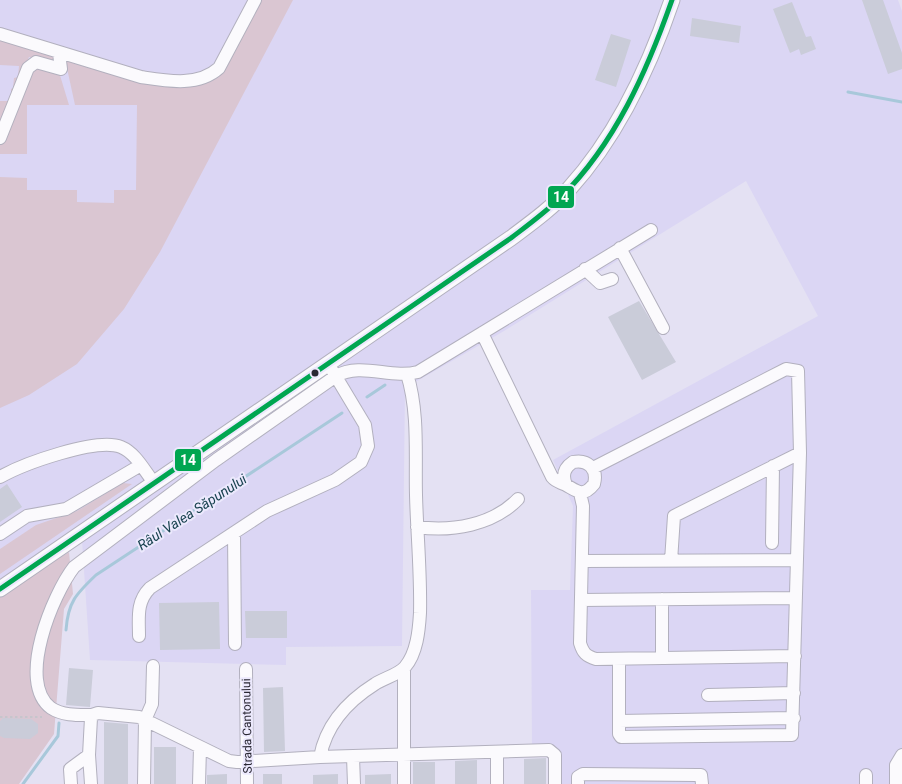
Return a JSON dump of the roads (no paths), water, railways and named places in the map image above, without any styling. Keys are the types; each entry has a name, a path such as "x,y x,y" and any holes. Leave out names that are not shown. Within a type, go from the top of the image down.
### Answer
{"main road":[{"path":"0,589 154,484 332,369 511,238 568,190 606,141 630,99 649,62 672,0"}],"street":[{"path":"0,34 141,76 164,80 197,80 211,75 219,68 255,0"},
{"path":"0,138 28,68 36,62 61,69 62,59 59,53"},
{"path":"555,784 555,755 553,751 229,761 144,720 127,715 98,713 92,715 68,714 52,708 46,702 37,685 37,660 54,599 63,581 74,567 332,369 407,374 428,366 651,230"},
{"path":"620,248 663,328"},
{"path":"585,270 600,284 612,279"},
{"path":"482,333 552,477 560,484 566,485"},
{"path":"593,468 791,368 798,371 800,377 800,453 794,718 792,735 625,738 619,734 619,659"},
{"path":"139,636 139,606 142,596 150,588 267,511 335,480 361,462 368,446 365,425 332,369"},
{"path":"404,784 404,668 414,649 420,613 412,398 407,374"},
{"path":"0,477 21,467 101,444 123,448 141,466 154,484"},
{"path":"671,561 674,516 800,453"},
{"path":"584,461 593,468 595,473 594,484 586,491 580,493 570,490 566,485 565,469 573,462 584,461"},
{"path":"0,534 27,516 66,509 141,466"},
{"path":"772,544 773,466"},
{"path":"580,493 583,506 580,643 583,652 596,659 795,656"},
{"path":"417,527 437,530 469,525 494,517 518,499"},
{"path":"234,533 235,644"},
{"path":"582,561 797,560"},
{"path":"581,600 796,598"},
{"path":"662,599 662,658"},
{"path":"144,784 144,720 152,704 153,666"},
{"path":"320,757 325,737 332,724 347,705 375,684 404,668"},
{"name":"Strada Cantonului","path":"246,669 247,784"},
{"path":"708,695 794,693"},
{"path":"91,784 89,755 92,715"},
{"path":"619,721 794,718"},
{"path":"199,784 200,748"},
{"path":"497,753 497,784"},
{"path":"71,784 70,769 89,755"},
{"path":"896,784 896,765 902,755"},
{"path":"353,757 354,784"},
{"path":"578,784 579,774 592,774 697,775 701,776 702,784"}],"waterway":[{"name":"Râul Valea Săpunului","path":"848,92 902,102"},
{"name":"Râul Valea Săpunului","path":"367,397 385,385"},
{"name":"Râul Valea Săpunului","path":"66,630 69,612 74,599 96,575 342,413"},
{"name":"Râul Valea Săpunului","path":"23,784 58,736 59,723"}]}
